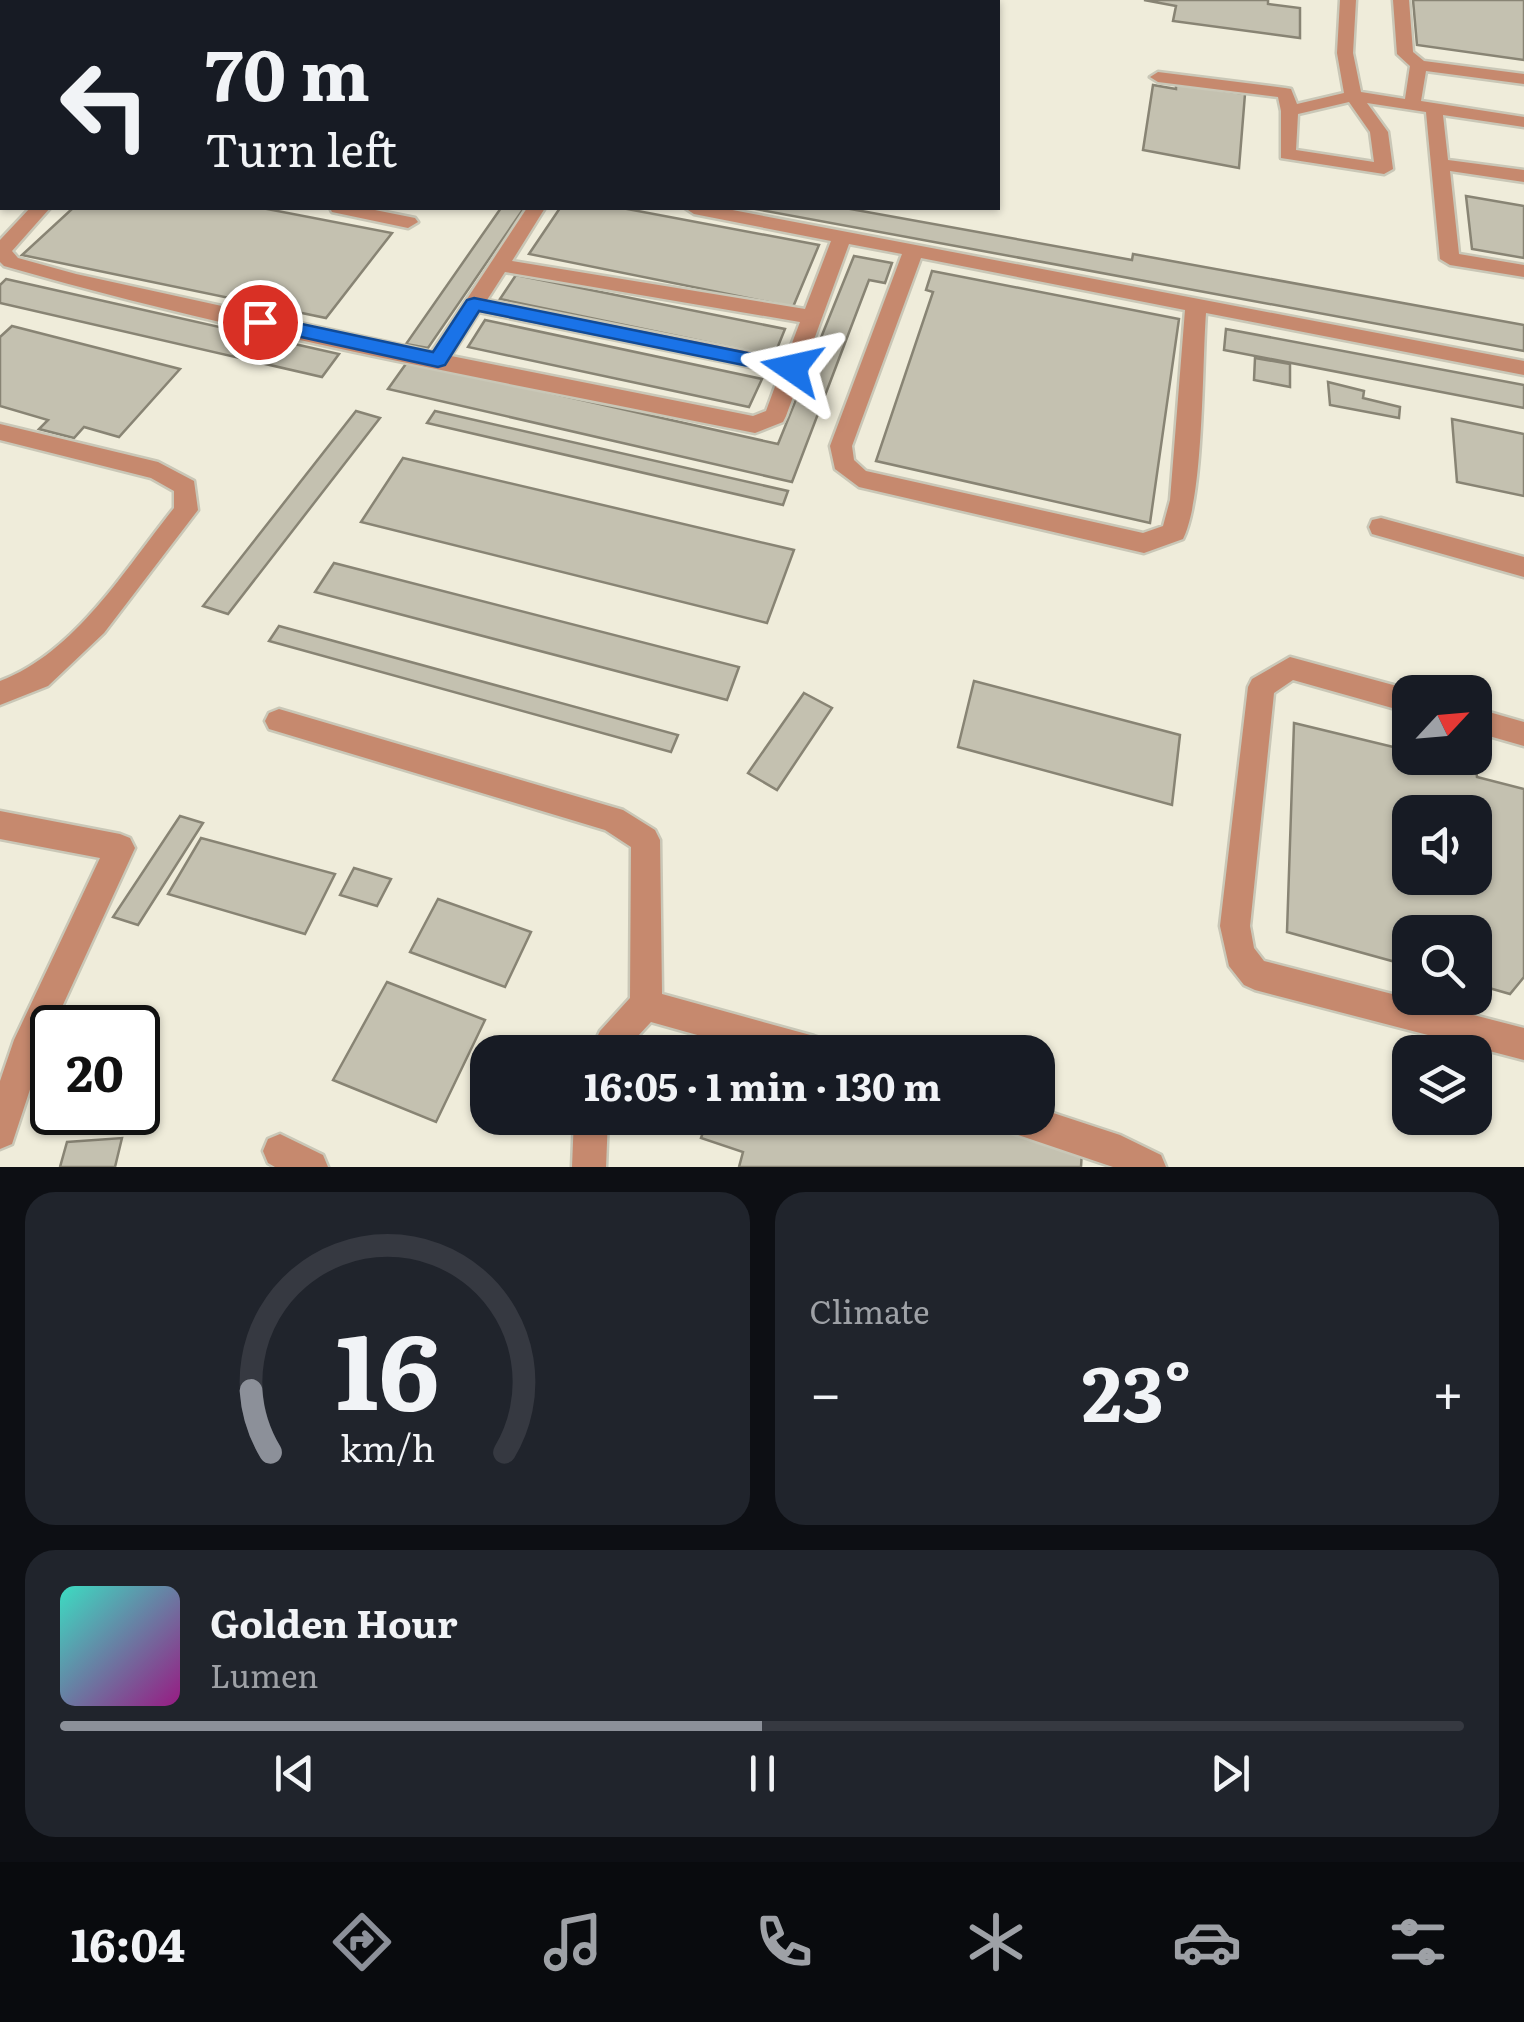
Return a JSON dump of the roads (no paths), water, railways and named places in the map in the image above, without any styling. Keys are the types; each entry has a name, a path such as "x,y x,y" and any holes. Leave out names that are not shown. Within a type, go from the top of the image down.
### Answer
{"street":[{"path":"1158,77 1286,93 1290,111 1287,154 1384,169 1379,132 1353,96 1345,53 1348,0"},
{"path":"1401,0 1405,54 1419,65 1524,79"},
{"path":"1412,105 1419,65"},
{"path":"1290,111 1353,96 1524,122"},
{"path":"1434,108 1450,259 1524,271"},
{"path":"1440,164 1524,176"},
{"path":"39,210 2,251 11,262 74,280 438,360 755,425 774,416 843,235"},
{"path":"349,210 408,222"},
{"path":"438,360 535,210"},
{"path":"705,210 1524,368"},
{"path":"914,249 840,446 844,463 858,478 1144,543 1174,532 1182,500 1196,306"},
{"path":"499,265 812,317"},
{"path":"474,304 792,368"},
{"path":"0,432 158,471 186,487 186,510 95,625 39,678 0,693"},
{"path":"1381,526 1524,568"},
{"path":"1392,696 1290,668 1262,686 1235,926 1240,954 1255,974 1524,1044"},
{"path":"279,721 613,819 644,840 648,894 646,1004 617,1035"},
{"path":"1492,725 1524,734"},
{"path":"0,825 120,848 30,1040 9,1073 0,1132"},
{"path":"646,1004 754,1035"},
{"path":"1055,1131 1120,1152 1150,1167"},
{"path":"589,1167 590,1135"}]}
